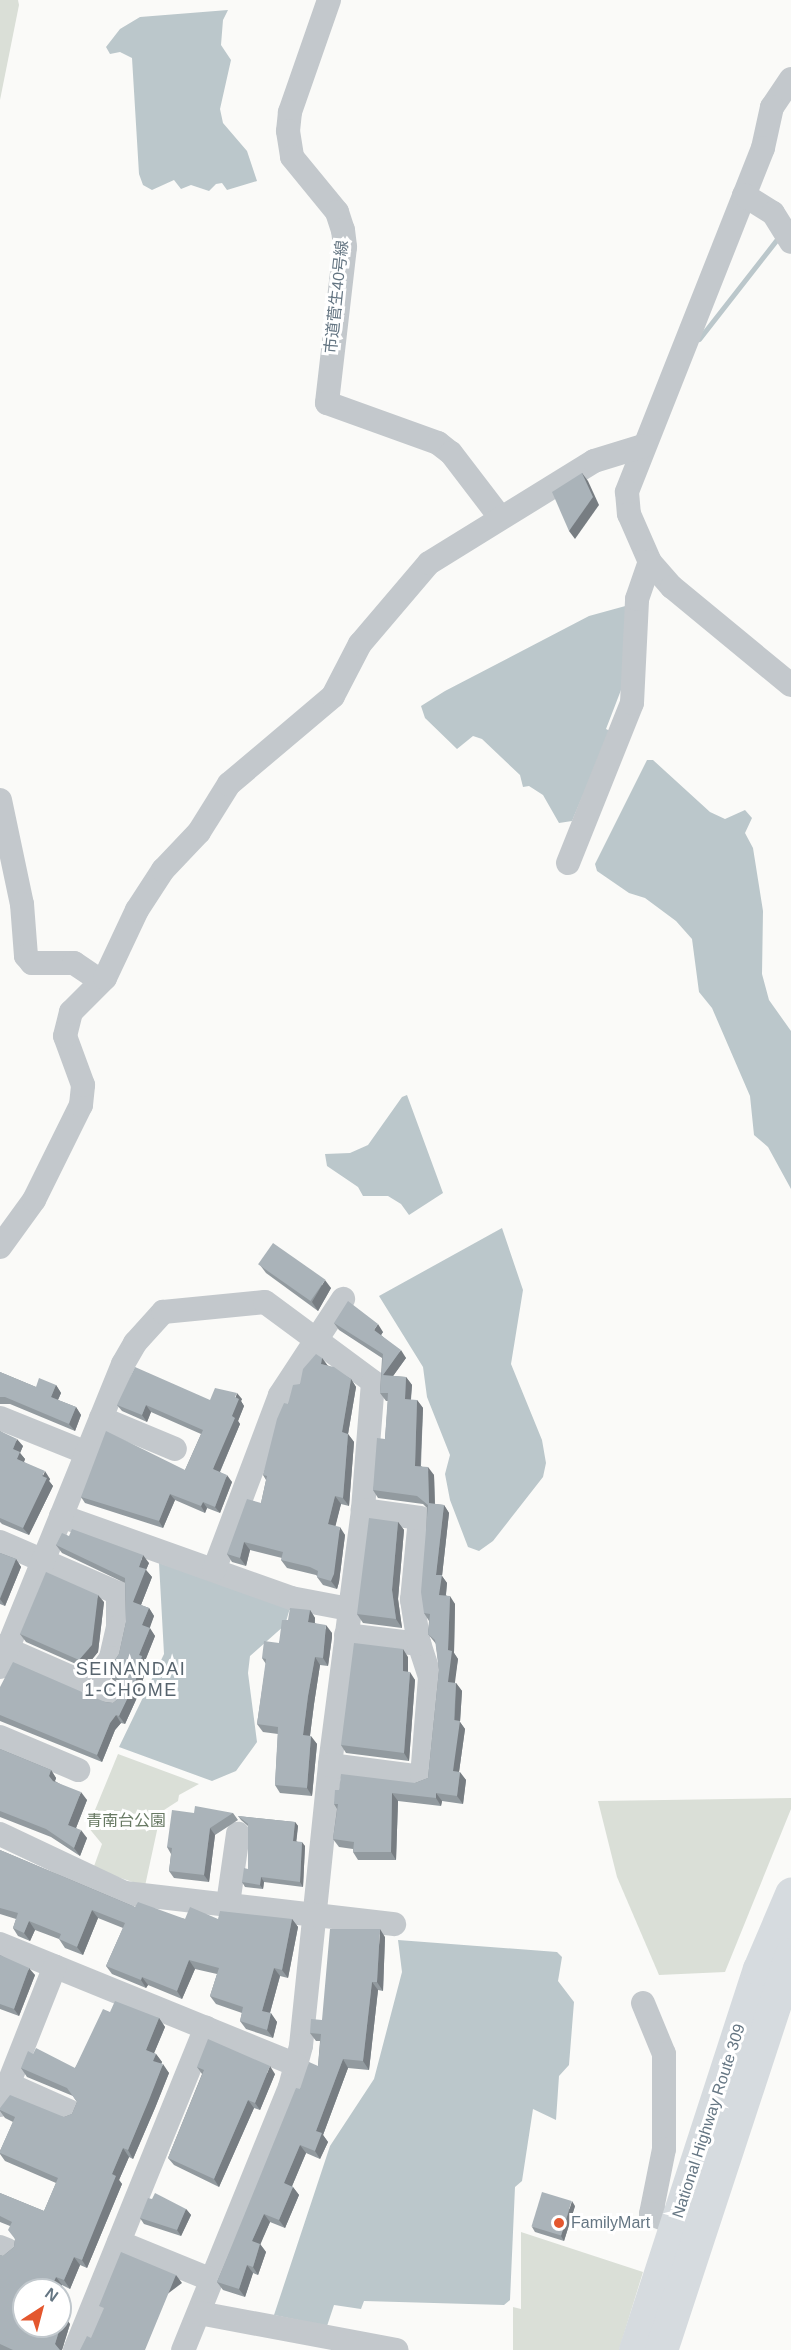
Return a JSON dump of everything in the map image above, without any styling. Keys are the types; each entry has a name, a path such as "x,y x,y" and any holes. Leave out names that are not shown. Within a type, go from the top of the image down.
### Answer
{"highway":[{"name":"National Highway Route 309","path":"635,2350 759,1969 791,1894"},
{"name":"National Highway Route 309","path":"661,2350 790,1959"}],"street":[{"name":"市道菅生40号線","path":"329,0 290,112 288,131 292,157 337,212 343,230 345,247 327,403 438,443 451,453 500,517"},
{"path":"791,79 772,107 763,148 643,446 627,492 628,514 650,562 672,587 791,685"},
{"path":"744,195 773,213 791,242"},
{"path":"0,1247 34,1200 81,1105 83,1085 65,1036 71,1012 101,981 137,910 163,870 199,832 229,784 333,696 360,644 429,563 594,461 643,446"},
{"path":"568,863 632,703 637,599 650,562"},
{"path":"0,800 22,904 26,956 32,963 74,963 101,981"},
{"path":"214,1570 280,1395 343,1299"},
{"path":"116,1697 2,1654 135,1343 163,1312 266,1302 373,1382 363,1510 330,1765 315,1914 296,2065 183,2350"},
{"path":"0,1418 87,1453"},
{"path":"101,1418 175,1449"},
{"path":"330,1765 422,1777 430,1677 419,1644 412,1600 420,1518 363,1510"},
{"path":"61,1516 291,1598 349,1609"},
{"path":"0,1542 118,1593 114,1649 91,1686"},
{"path":"346,1635 419,1644"},
{"path":"0,1737 78,1770"},
{"path":"0,1834 125,1893 394,1924"},
{"path":"228,1904 238,1834"},
{"path":"0,1944 296,2065"},
{"path":"55,1966 4,2094 69,2111"},
{"path":"643,2003 664,2054 664,2150 651,2214 675,2223"},
{"path":"75,2350 206,2028"},
{"path":"119,2242 212,2280"},
{"path":"199,2313 337,2344 397,2350"}],"green space":[{"path":"0,0 18,0 19,5 0,100"},
{"name":"青南台公園","path":"118,1754 199,1784 179,1795 178,1801 161,1812 145,1886 93,1869 102,1844 88,1827"},
{"path":"791,1798 791,1809 725,1972 659,1975 617,1877 598,1801"},
{"path":"521,2232 643,2272 619,2350 513,2350 513,2307 521,2309"}],"shaded area":[{"path":"228,10 223,20 221,45 231,60 220,109 223,123 247,151 257,181 227,190 222,183 216,184 209,191 191,185 181,189 174,180 152,190 143,185 139,174 132,58 120,52 110,54 106,47 120,29 140,17"},
{"path":"629,605 621,690 606,729 610,731 572,821 559,823 543,795 529,786 523,787 520,775 482,739 473,736 457,749 425,718 421,706 445,691 589,616"},
{"path":"647,760 653,760 710,812 725,819 745,810 752,818 745,833 753,848 763,911 762,974 769,1000 791,1031 791,1189 768,1147 754,1135 750,1096 712,1008 699,992 692,939 676,921 645,898 629,893 597,871 595,864"},
{"path":"407,1095 443,1193 409,1215 401,1204 388,1196 363,1196 358,1187 327,1166 325,1154 350,1153 368,1145 402,1097"},
{"path":"502,1228 523,1290 511,1364 542,1440 546,1463 543,1477 493,1541 479,1551 468,1547 450,1500 445,1474 450,1455 427,1397 423,1367 379,1296"},
{"path":"159,1563 290,1608 285,1625 250,1656 248,1673 257,1742 236,1771 212,1781 119,1747 164,1654"},
{"path":"398,1940 557,1952 562,1957 558,1981 574,2002 569,2065 559,2076 556,2120 533,2109 522,2181 515,2187 510,2300 504,2305 364,2301 361,2309 334,2305 327,2326 274,2315 330,2146 374,2079 402,1972"}],"building":[{"path":"582,473 593,497 569,531 552,492"},
{"path":"273,1243 325,1280 311,1301 258,1264"},
{"path":"348,1301 378,1324 374,1330 401,1350 383,1375 406,1377 405,1399 417,1400 415,1466 428,1467 429,1503 444,1505 436,1575 442,1575 439,1595 450,1596 448,1650 452,1651 448,1682 456,1683 454,1720 460,1721 453,1771 460,1772 457,1796 436,1793 436,1798 392,1793 391,1852 353,1852 354,1842 333,1839 338,1804 334,1804 335,1790 339,1790 341,1774 415,1783 428,1778 439,1670 435,1640 428,1634 430,1614 424,1613 421,1592 428,1505 417,1496 373,1490 377,1438 385,1439 388,1393 380,1393 383,1354 334,1323"},
{"path":"316,1354 322,1358 321,1364 334,1367 351,1379 342,1432 348,1434 343,1498 335,1496 328,1524 340,1527 334,1574 331,1581 317,1577 318,1571 310,1567 281,1560 283,1552 244,1542 240,1558 227,1554 247,1499 261,1503 267,1476 263,1475 277,1419 284,1403 288,1404 293,1385 300,1384 303,1369"},
{"path":"135,1367 210,1400 215,1388 237,1393 235,1397 239,1399 232,1416 235,1418 213,1469 227,1475 215,1507 203,1502 201,1506 170,1494 159,1521 81,1497 106,1431 185,1470 203,1430 146,1405 142,1415 117,1405"},
{"path":"0,1372 36,1387 39,1378 56,1385 51,1397 76,1407 69,1424 5,1397 0,1397"},
{"path":"0,1431 17,1439 13,1449 20,1452 17,1459 45,1471 42,1476 47,1478 23,1528 0,1518"},
{"path":"369,1518 398,1522 392,1590 396,1619 357,1614"},
{"path":"72,1529 143,1555 139,1567 146,1569 133,1602 149,1608 142,1625 150,1628 139,1655 142,1656 135,1683 119,1716 116,1715 110,1723 97,1755 0,1715 0,1687 13,1662 105,1702 113,1703 123,1695 122,1681 107,1672 119,1654 126,1622 125,1578 56,1545 62,1533 69,1536"},
{"path":"0,1553 16,1559 0,1598"},
{"path":"46,1572 98,1595 92,1645 79,1660 20,1634"},
{"path":"290,1608 310,1610 308,1622 326,1625 323,1658 315,1657 303,1735 311,1736 307,1788 275,1785 278,1727 257,1724 266,1659 262,1658 264,1641 279,1643 282,1620 288,1620"},
{"path":"354,1643 403,1649 403,1671 410,1672 404,1753 341,1745"},
{"path":"0,1749 51,1770 49,1776 53,1781 81,1792 68,1825 81,1830 74,1848 46,1829 0,1811"},
{"path":"195,1806 233,1813 210,1828 204,1875 169,1871 172,1848 167,1847 172,1810 194,1813"},
{"path":"238,1816 295,1822 293,1841 302,1842 300,1882 261,1877 260,1885 242,1882 244,1868 248,1869 248,1824"},
{"path":"0,1850 135,1907 138,1902 185,1919 190,1907 218,1919 220,1911 292,1919 282,1970 274,1968 262,2011 271,2013 267,2030 240,2021 243,2007 210,1996 219,1968 189,1960 177,1991 106,1966 125,1923 92,1910 77,1947 59,1939 61,1934 29,1921 24,1933 13,1928 18,1913 0,1908"},
{"path":"330,1929 380,1929 377,1982 372,1982 363,2061 343,2059 316,2131 322,2133 315,2151 300,2145 284,2183 293,2187 279,2220 264,2214 252,2241 260,2244 253,2267 247,2265 239,2289 217,2282 296,2088 300,2089 309,2062 318,2066 321,2034 310,2033 311,2019 322,2020"},
{"path":"0,1955 29,1968 14,2009 0,2004"},
{"path":"115,2001 159,2018 146,2050 156,2054 153,2061 163,2064 128,2150 123,2148 112,2174 116,2176 82,2260 74,2257 65,2278 12,2278 12,2338 57,2338 55,2344 60,2350 13,2350 0,2344 0,2255 3,2256 14,2247 15,2239 8,2230 12,2222 0,2216 0,2193 44,2211 58,2178 0,2153 15,2117 0,2108 10,2095 64,2117 72,2114 77,2102 67,2088 21,2068 28,2051 33,2054 36,2048 75,2068 103,2009 110,2012"},
{"path":"208,2039 270,2066 255,2103 248,2100 214,2179 168,2158 204,2070 197,2067"},
{"path":"542,2192 572,2201 561,2235 531,2226"},
{"path":"155,2193 186,2209 177,2230 140,2218 148,2198 152,2199"},
{"path":"121,2252 176,2275 145,2350 80,2350 87,2336 91,2338 104,2308 99,2306"}],"waterway":[{"path":"699,339 778,238"}],"place":[{"name":"FamilyMart","path":"559,2223"}],"district":[{"name":"SEINANDAI 1-CHOME","path":"131,1680"}]}
